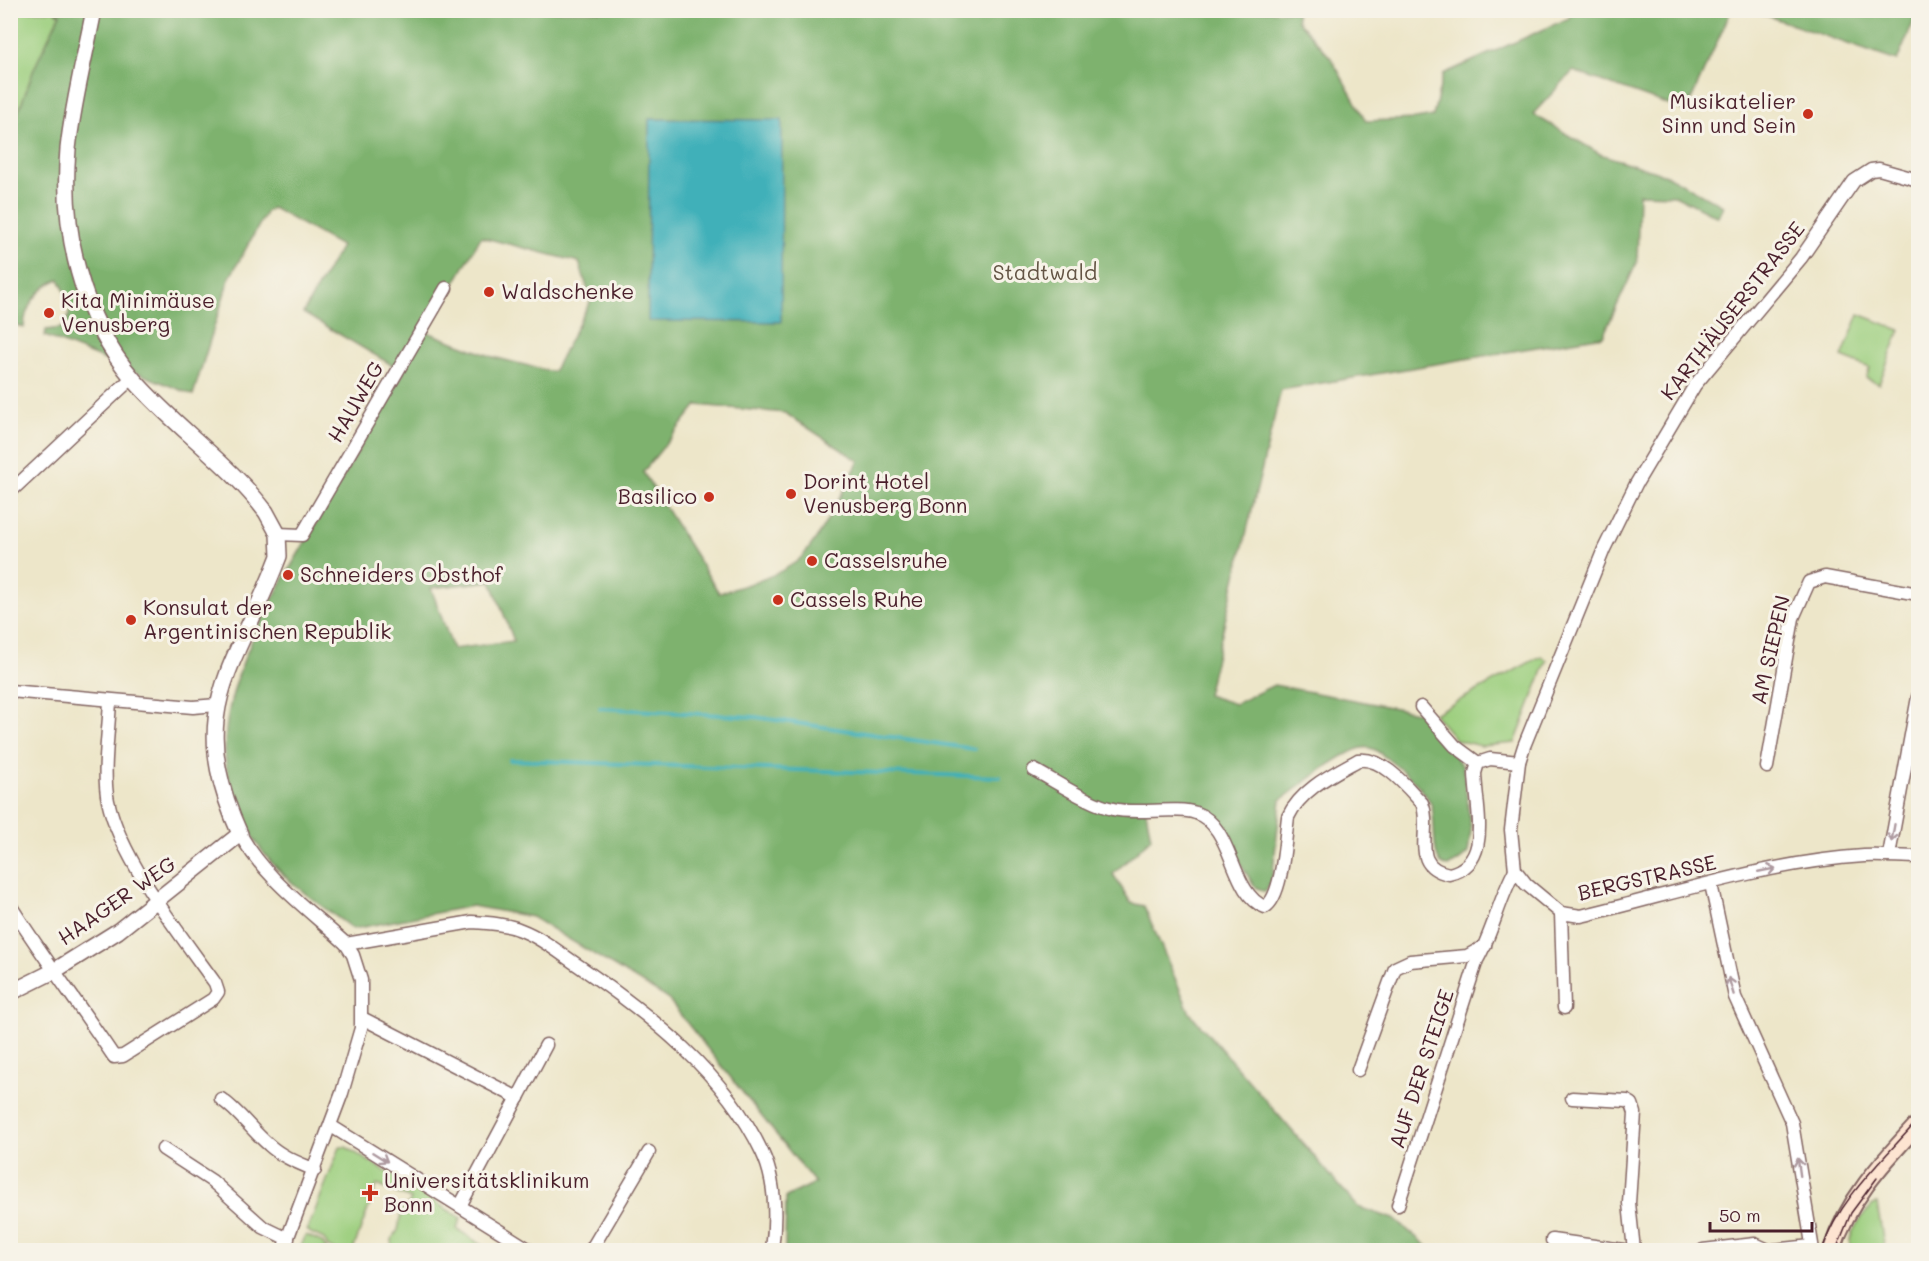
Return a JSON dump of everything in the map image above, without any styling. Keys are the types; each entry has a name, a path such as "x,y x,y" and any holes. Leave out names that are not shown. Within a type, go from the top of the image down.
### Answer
{"main road":[{"path":"1832,1251 1841,1226 1858,1194 1918,1124"}],"street":[{"path":"94,10 68,150 70,234 87,301 105,338 132,378 258,501 278,534 279,556 221,688 214,721 220,779 240,834 254,856 272,877 346,944 353,955 361,980 362,1018 358,1040 331,1126 286,1245 212,1181 163,1149"},
{"name":"KARTHÄUSERSTRASSE","path":"1519,762 1604,549 1636,484 1695,385 1801,258 1854,182 1871,170 1880,169 1918,180"},
{"name":"HAUWEG","path":"278,534 302,535 446,288"},
{"path":"10,492 132,378"},
{"name":"AM SIEPEN","path":"1767,767 1793,618 1809,582 1825,577 1918,594"},
{"path":"10,691 193,707 217,705"},
{"path":"1889,855 1918,697"},
{"path":"10,905 39,951 114,1057 123,1056 213,999 218,992 215,983 158,902 119,831 108,800 110,700"},
{"path":"1421,707 1455,746 1478,764"},
{"path":"1034,770 1111,809 1196,812 1216,829 1249,895 1257,904 1265,907 1270,903 1276,891 1288,816 1293,806 1312,788 1358,760 1364,759 1386,770 1422,803 1425,810 1425,856 1428,864 1449,874 1469,866 1478,851 1475,773 1478,764 1490,759 1519,762 1511,830 1515,870"},
{"name":"HAAGER WEG","path":"10,993 54,970 118,931 158,902 240,834"},
{"name":"BERGSTRASSE","path":"1515,870 1526,884 1561,913 1581,916 1710,884 1819,861 1889,855 1918,857"},
{"name":"AUF DER STEIGE","path":"1398,1205 1477,960 1485,946 1504,889 1515,870"},
{"path":"1710,884 1735,997 1792,1123 1812,1248 1774,1251"},
{"path":"1561,913 1564,1008"},
{"path":"346,944 472,922 491,923 533,935 589,973 679,1040 746,1122 763,1152 769,1170 774,1222 772,1251"},
{"name":"AUF DER STEIGE","path":"1358,1070 1395,968 1410,961 1467,956 1485,946"},
{"path":"362,1018 518,1098"},
{"path":"460,1206 546,1045"},
{"path":"1572,1098 1627,1101 1632,1104 1635,1113 1629,1203 1634,1251"},
{"path":"221,1099 238,1110 269,1146 288,1158 315,1170"},
{"path":"331,1126 530,1251"},
{"path":"591,1251 649,1152"},
{"path":"1552,1240 1623,1251"},
{"path":"1703,1251 1755,1244 1768,1251"}],"green space":[{"path":"11,11 54,11 60,14 34,69 11,135"},
{"name":"Stadtwald","path":"54,11 1296,11 1297,20 1331,58 1366,121 1433,116 1443,74 1569,18 1572,11 1731,11 1686,111 1573,71 1533,114 1600,154 1669,176 1723,206 1718,217 1675,195 1639,194 1637,262 1603,336 1281,390 1207,695 1235,704 1274,685 1422,713 1463,767 1471,830 1468,853 1454,864 1445,866 1439,861 1433,813 1427,797 1402,770 1377,751 1366,747 1343,756 1281,800 1272,880 1265,892 1254,886 1216,823 1193,802 1145,805 1151,838 1113,874 1131,903 1144,906 1190,1013 1358,1207 1394,1219 1432,1250 785,1250 786,1197 815,1183 667,998 532,917 472,906 353,929 289,880 258,845 231,787 225,751 227,721 233,691 243,661 270,603 404,372 303,313 341,246 273,208 267,211 229,279 193,395 45,336 46,330 62,328 69,316 69,304 59,279 52,282 34,298 27,312 24,328 11,323 10,135 34,69 60,14","holes":["481,237 579,262 591,300 553,372 493,357 427,332","697,405 785,413 859,461 830,515 804,555 787,568 769,577 719,593 643,472","491,581 514,641 453,649 431,588"]},
{"path":"1753,11 1918,11 1897,61"},
{"path":"1859,314 1900,330 1879,384 1866,378 1870,368 1842,357"},
{"path":"1541,656 1547,660 1515,743 1481,746 1456,740 1434,714"},
{"name":"Universitätsklinikum Bonn","path":"340,1147 346,1147 461,1218 457,1229 489,1250 391,1248 392,1239 398,1230 402,1208 409,1204 411,1199 377,1185 353,1250 335,1250 328,1247 324,1239 307,1231"},
{"path":"1877,1204 1885,1250 1850,1250 1853,1231 1864,1215 1873,1205"},
{"path":"306,1235 322,1242 327,1250 299,1250"}],"water":[{"path":"649,119 782,120 781,322 648,321"}],"waterway":[{"path":"600,708 755,717 974,749"},
{"path":"510,760 1000,777"}],"tram line":[{"path":"1822,1250 1830,1231 1850,1197 1918,1120"},
{"path":"1836,1250 1851,1213 1877,1178"}],"place":[{"name":"Musikatelier Sinn und Sein","path":"1808,114"},
{"name":"Waldschenke","path":"489,292"},
{"name":"Kita Minimäuse Venusberg","path":"49,313"},
{"name":"Dorint Hotel Venusberg Bonn","path":"791,494"},
{"name":"Basilico","path":"709,497"},
{"name":"Casselsruhe","path":"812,561"},
{"name":"Schneiders Obsthof","path":"288,575"},
{"name":"Cassels Ruhe","path":"778,600"},
{"name":"Konsulat der Argentinischen Republik","path":"131,620"},
{"name":"Universitätsklinikum Bonn","path":"370,1193"}]}
